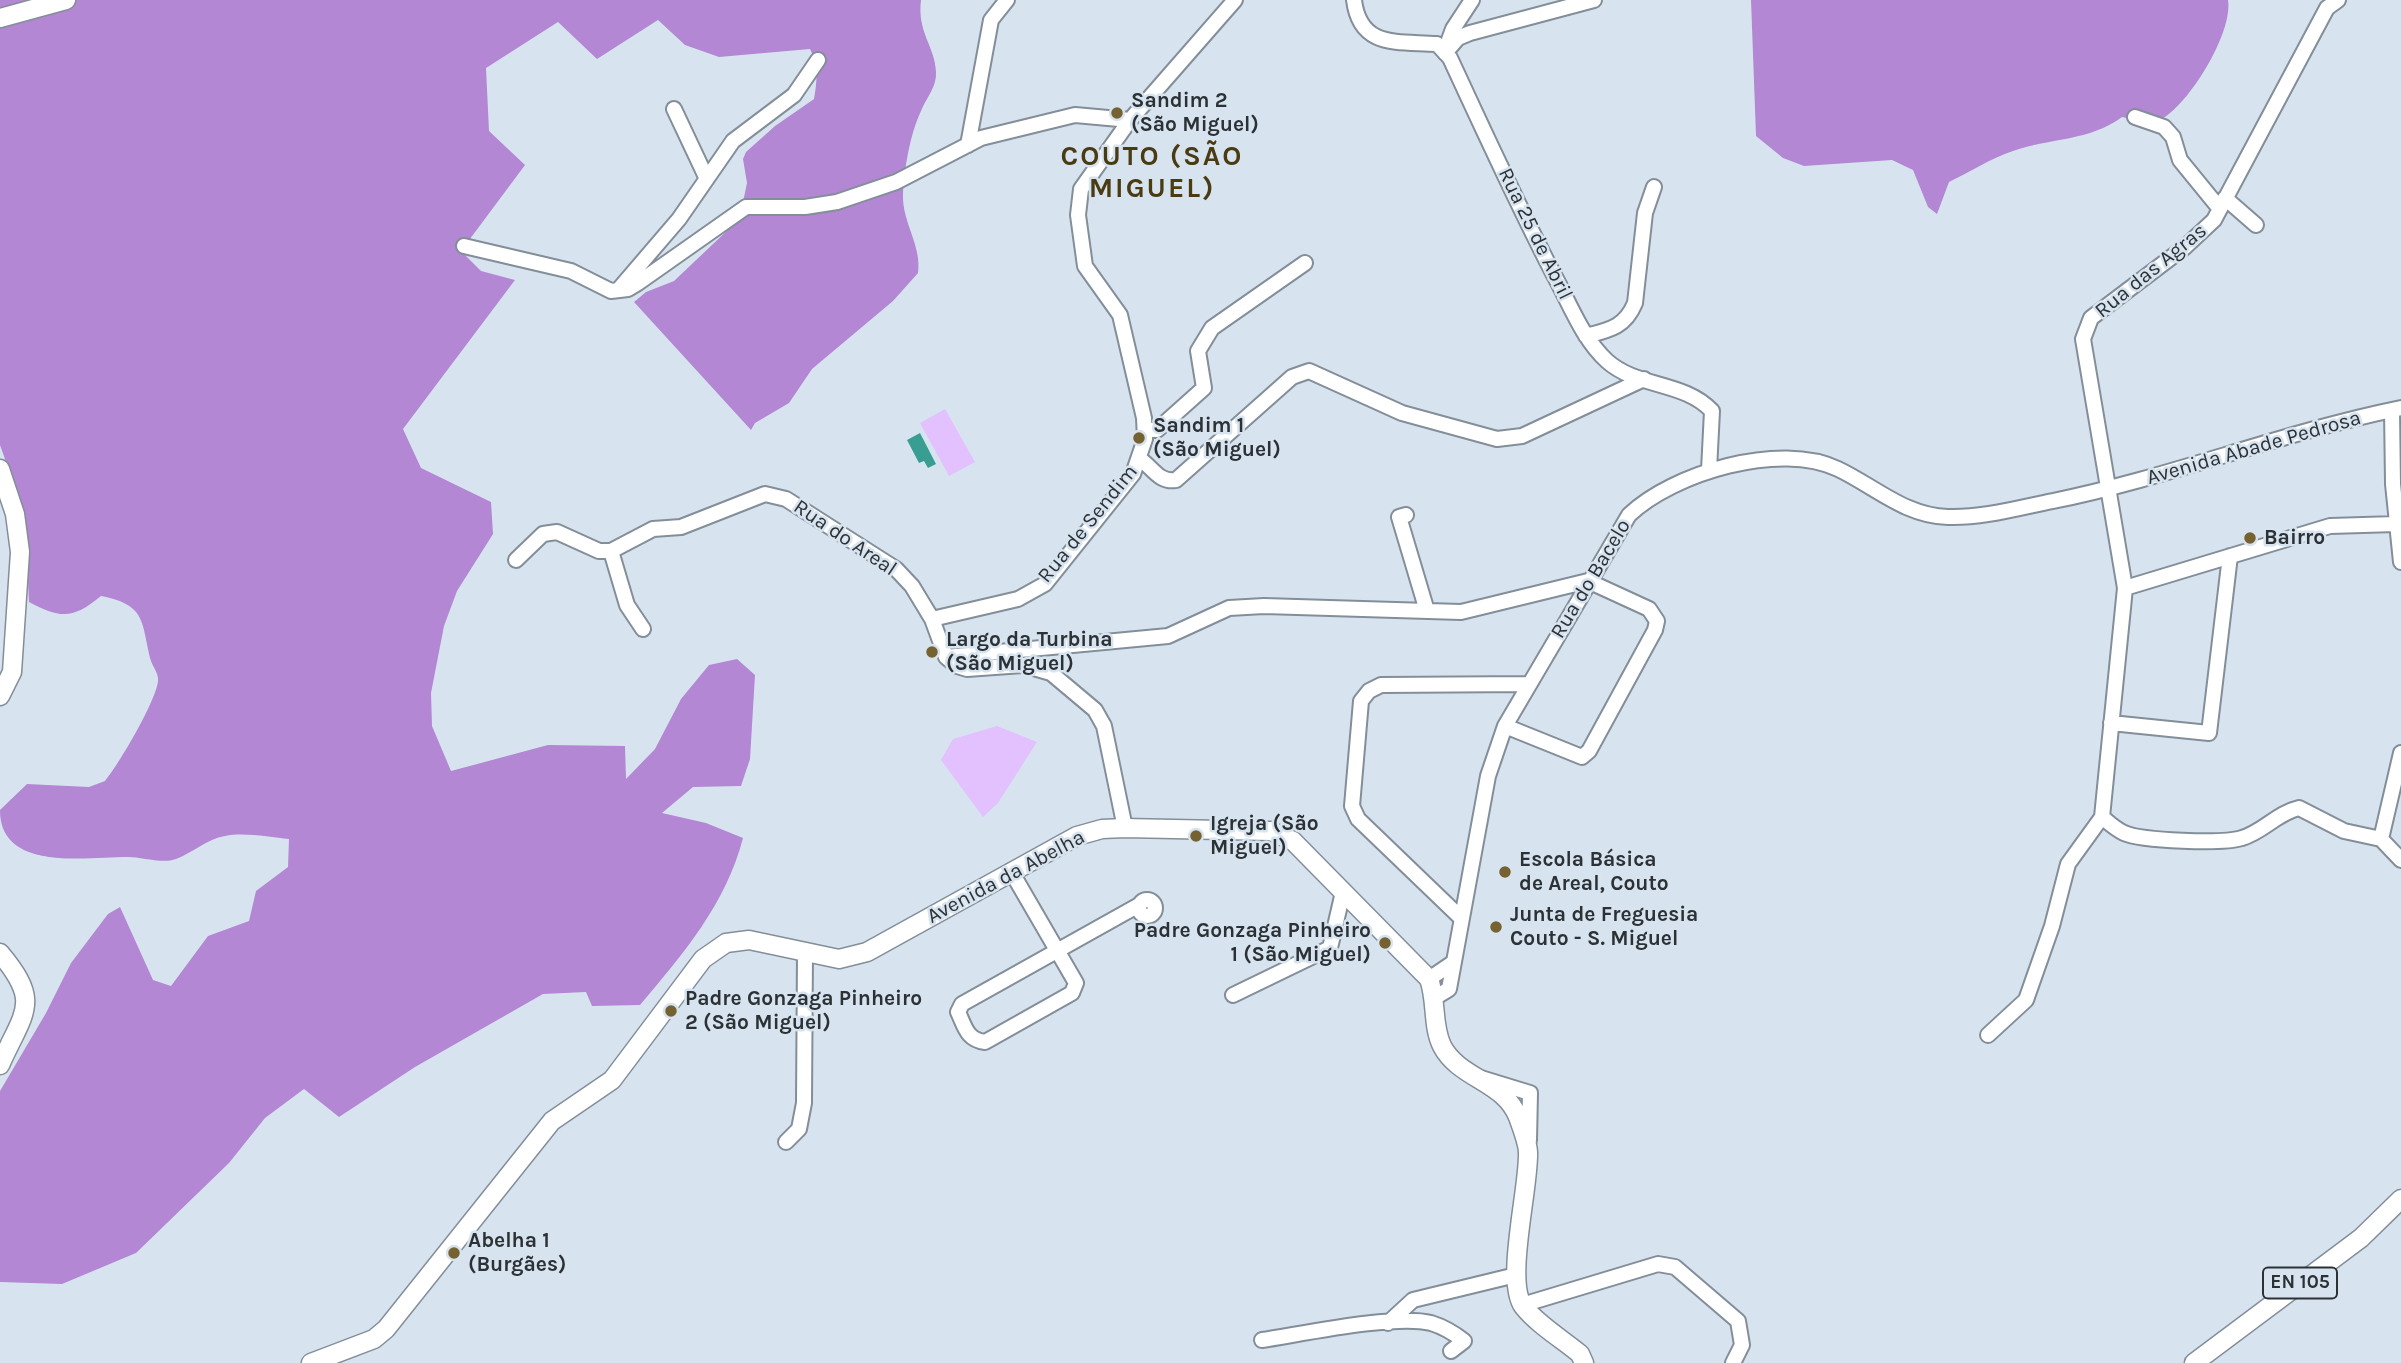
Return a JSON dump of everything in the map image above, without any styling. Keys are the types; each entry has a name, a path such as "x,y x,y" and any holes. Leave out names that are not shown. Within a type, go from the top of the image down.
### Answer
{"main road":[{"path":"0,18 66,0"},
{"path":"0,469 15,514 20,552 12,672 0,696"},
{"name":"Avenida da Abelha","path":"311,1363 374,1339 386,1329 552,1121 612,1080 703,960 726,943 749,940 839,959 867,952 1077,836 1102,828 1271,831 1293,841 1429,979 1436,997 1436,1021 1442,1046 1456,1064 1497,1088 1518,1115 1528,1152 1516,1275 1522,1305"},
{"path":"0,953 21,978 26,994 24,1011 0,1065"},
{"name":"EN 105","path":"2194,1363 2361,1238 2401,1199"},
{"path":"1522,1305 1580,1354 1584,1363"}],"street":[{"path":"968,145 991,20 1007,0"},
{"name":"Rua de Sendim","path":"932,619 1018,599 1045,584 1133,474 1140,459 1145,430 1120,315 1085,266 1078,215 1081,189 1130,120 1235,0"},
{"path":"1354,0 1360,26 1377,39 1437,44 1445,53"},
{"path":"1445,53 1452,29 1472,0"},
{"path":"1445,53 1458,38 1469,33 1594,0"},
{"name":"Rua das Agras","path":"2102,817 2125,588 2083,339 2091,318 2185,247 2214,220 2327,8 2339,0"},
{"name":"Rua 25 de Abril","path":"1445,53 1586,336 1609,362 1644,379 1700,398 1712,411 1709,470"},
{"path":"618,290 679,219 733,141 794,95 818,60"},
{"path":"674,109 706,177"},
{"path":"464,246 571,271 604,289 618,290 638,283 746,207 805,207 837,202 895,182 981,138 1075,115 1130,120"},
{"path":"2135,117 2164,127 2174,137 2180,160 2222,203 2256,225"},
{"path":"1586,336 1621,326 1629,317 1635,303 1645,213 1654,187"},
{"path":"1145,430 1157,430 1204,388 1198,351 1212,328 1305,263"},
{"path":"1140,459 1160,477 1168,481 1176,480 1292,377 1309,370 1402,413 1497,439 1522,436 1644,379"},
{"path":"2397,409 2396,524 2401,562"},
{"name":"Avenida Abade Pedrosa","path":"2108,490 2351,419 2397,409"},
{"name":"Rua do Bacelo","path":"1436,997 1449,989 1488,776 1505,726 1588,581 1629,515 1642,502 1669,486 1709,470 1754,461 1816,462 1836,468 1895,502 1938,517 1978,516 2108,490"},
{"name":"Rua do Areal","path":"611,551 653,529 681,527 765,494 786,499 896,569 912,586 932,619 946,657"},
{"path":"1406,515 1399,517 1427,611"},
{"path":"2125,588 2330,526 2396,524"},
{"path":"516,559 543,534 557,532 599,551 611,551 627,605 643,629"},
{"path":"2112,723 2209,733 2230,556"},
{"path":"946,657 1168,636 1230,608 1264,606 1461,612 1588,581 1649,609 1657,621 1656,630 1589,751 1582,757 1505,726"},
{"path":"946,657 967,669 1023,665 1051,673 1095,710 1104,726 1125,828"},
{"path":"1461,918 1358,819 1352,806 1361,701 1369,691 1381,685 1529,684"},
{"path":"2401,754 2391,843 2401,860"},
{"path":"1988,1035 2026,1000 2052,926 2068,864 2102,817 2113,827 2136,836 2235,840 2255,833 2286,811 2299,808 2344,831 2391,843"},
{"path":"1011,872 1057,949 1076,983 1072,993 985,1042 969,1037 958,1012 961,1005 1057,949 1139,905"},
{"path":"1233,995 1330,948 1343,892"},
{"path":"786,1142 799,1129 804,1103 805,952"},
{"path":"1429,979 1454,962"},
{"path":"1522,1305 1658,1265 1675,1267 1738,1321 1742,1345 1733,1363"},
{"path":"1388,1323 1413,1300 1516,1275"},
{"path":"1262,1340 1388,1323 1428,1322 1449,1330 1464,1341 1451,1351"}],"shaded area":[{"path":"0,0 921,0 922,22 936,72 933,88 923,106 908,152 903,195 905,215 917,253 918,273 893,301 812,369 789,403 755,423 751,430 634,302 646,292 674,281 732,226 742,207 747,183 743,159 746,152 775,126 814,99 816,67 810,49 719,57 685,45 658,20 597,59 558,22 486,68 489,131 525,165 461,251 481,271 515,280 403,429 421,468 491,502 493,534 457,591 444,626 431,693 432,726 451,771 548,745 625,746 626,779 655,749 681,699 709,665 737,659 755,675 750,759 741,786 693,787 662,813 706,823 743,838 735,862 726,885 701,927 640,1005 592,1006 586,992 543,994 415,1067 339,1117 304,1089 265,1118 229,1163 136,1253 62,1284 0,1282 0,1091 46,1013 71,963 108,914 120,907 153,980 171,986 208,936 249,921 256,891 288,867 289,839 225,836 182,856 158,861 128,857 48,857 29,852 14,844 4,830 0,810 27,784 89,787 105,781 144,717 156,690 158,678 140,617 127,604 101,596 82,609 58,614 29,602 22,522 0,445"},
{"path":"1751,0 2228,0 2228,13 2217,46 2198,81 2165,117 2150,121 2122,117 2097,131 2005,154 1949,182 1937,214 1928,207 1913,170 1892,160 1804,166 1783,158 1756,136"},
{"path":"945,409 975,462 949,476 920,423"},
{"path":"920,433 936,464 928,468 924,461 919,463 907,440"},
{"path":"997,726 1037,742 998,803 983,817 941,760 953,739"}],"place":[{"name":"Sandim 2 (São Miguel)","path":"1117,113"},
{"name":"Sandim 1 (São Miguel)","path":"1139,438"},
{"name":"Bairro","path":"2250,538"},
{"name":"Largo da Turbina (São Miguel)","path":"932,652"},
{"name":"Igreja (São Miguel)","path":"1196,836"},
{"name":"Escola Básica de Areal, Couto","path":"1505,872"},
{"name":"Junta de Freguesia Couto - S. Miguel","path":"1496,927"},
{"name":"Padre Gonzaga Pinheiro 1 (São Miguel)","path":"1385,943"},
{"name":"Padre Gonzaga Pinheiro 2 (São Miguel)","path":"671,1011"},
{"name":"Abelha 1 (Burgães)","path":"454,1253"}],"district":[{"name":"COUTO (SÃO MIGUEL)","path":"1152,173"}]}
